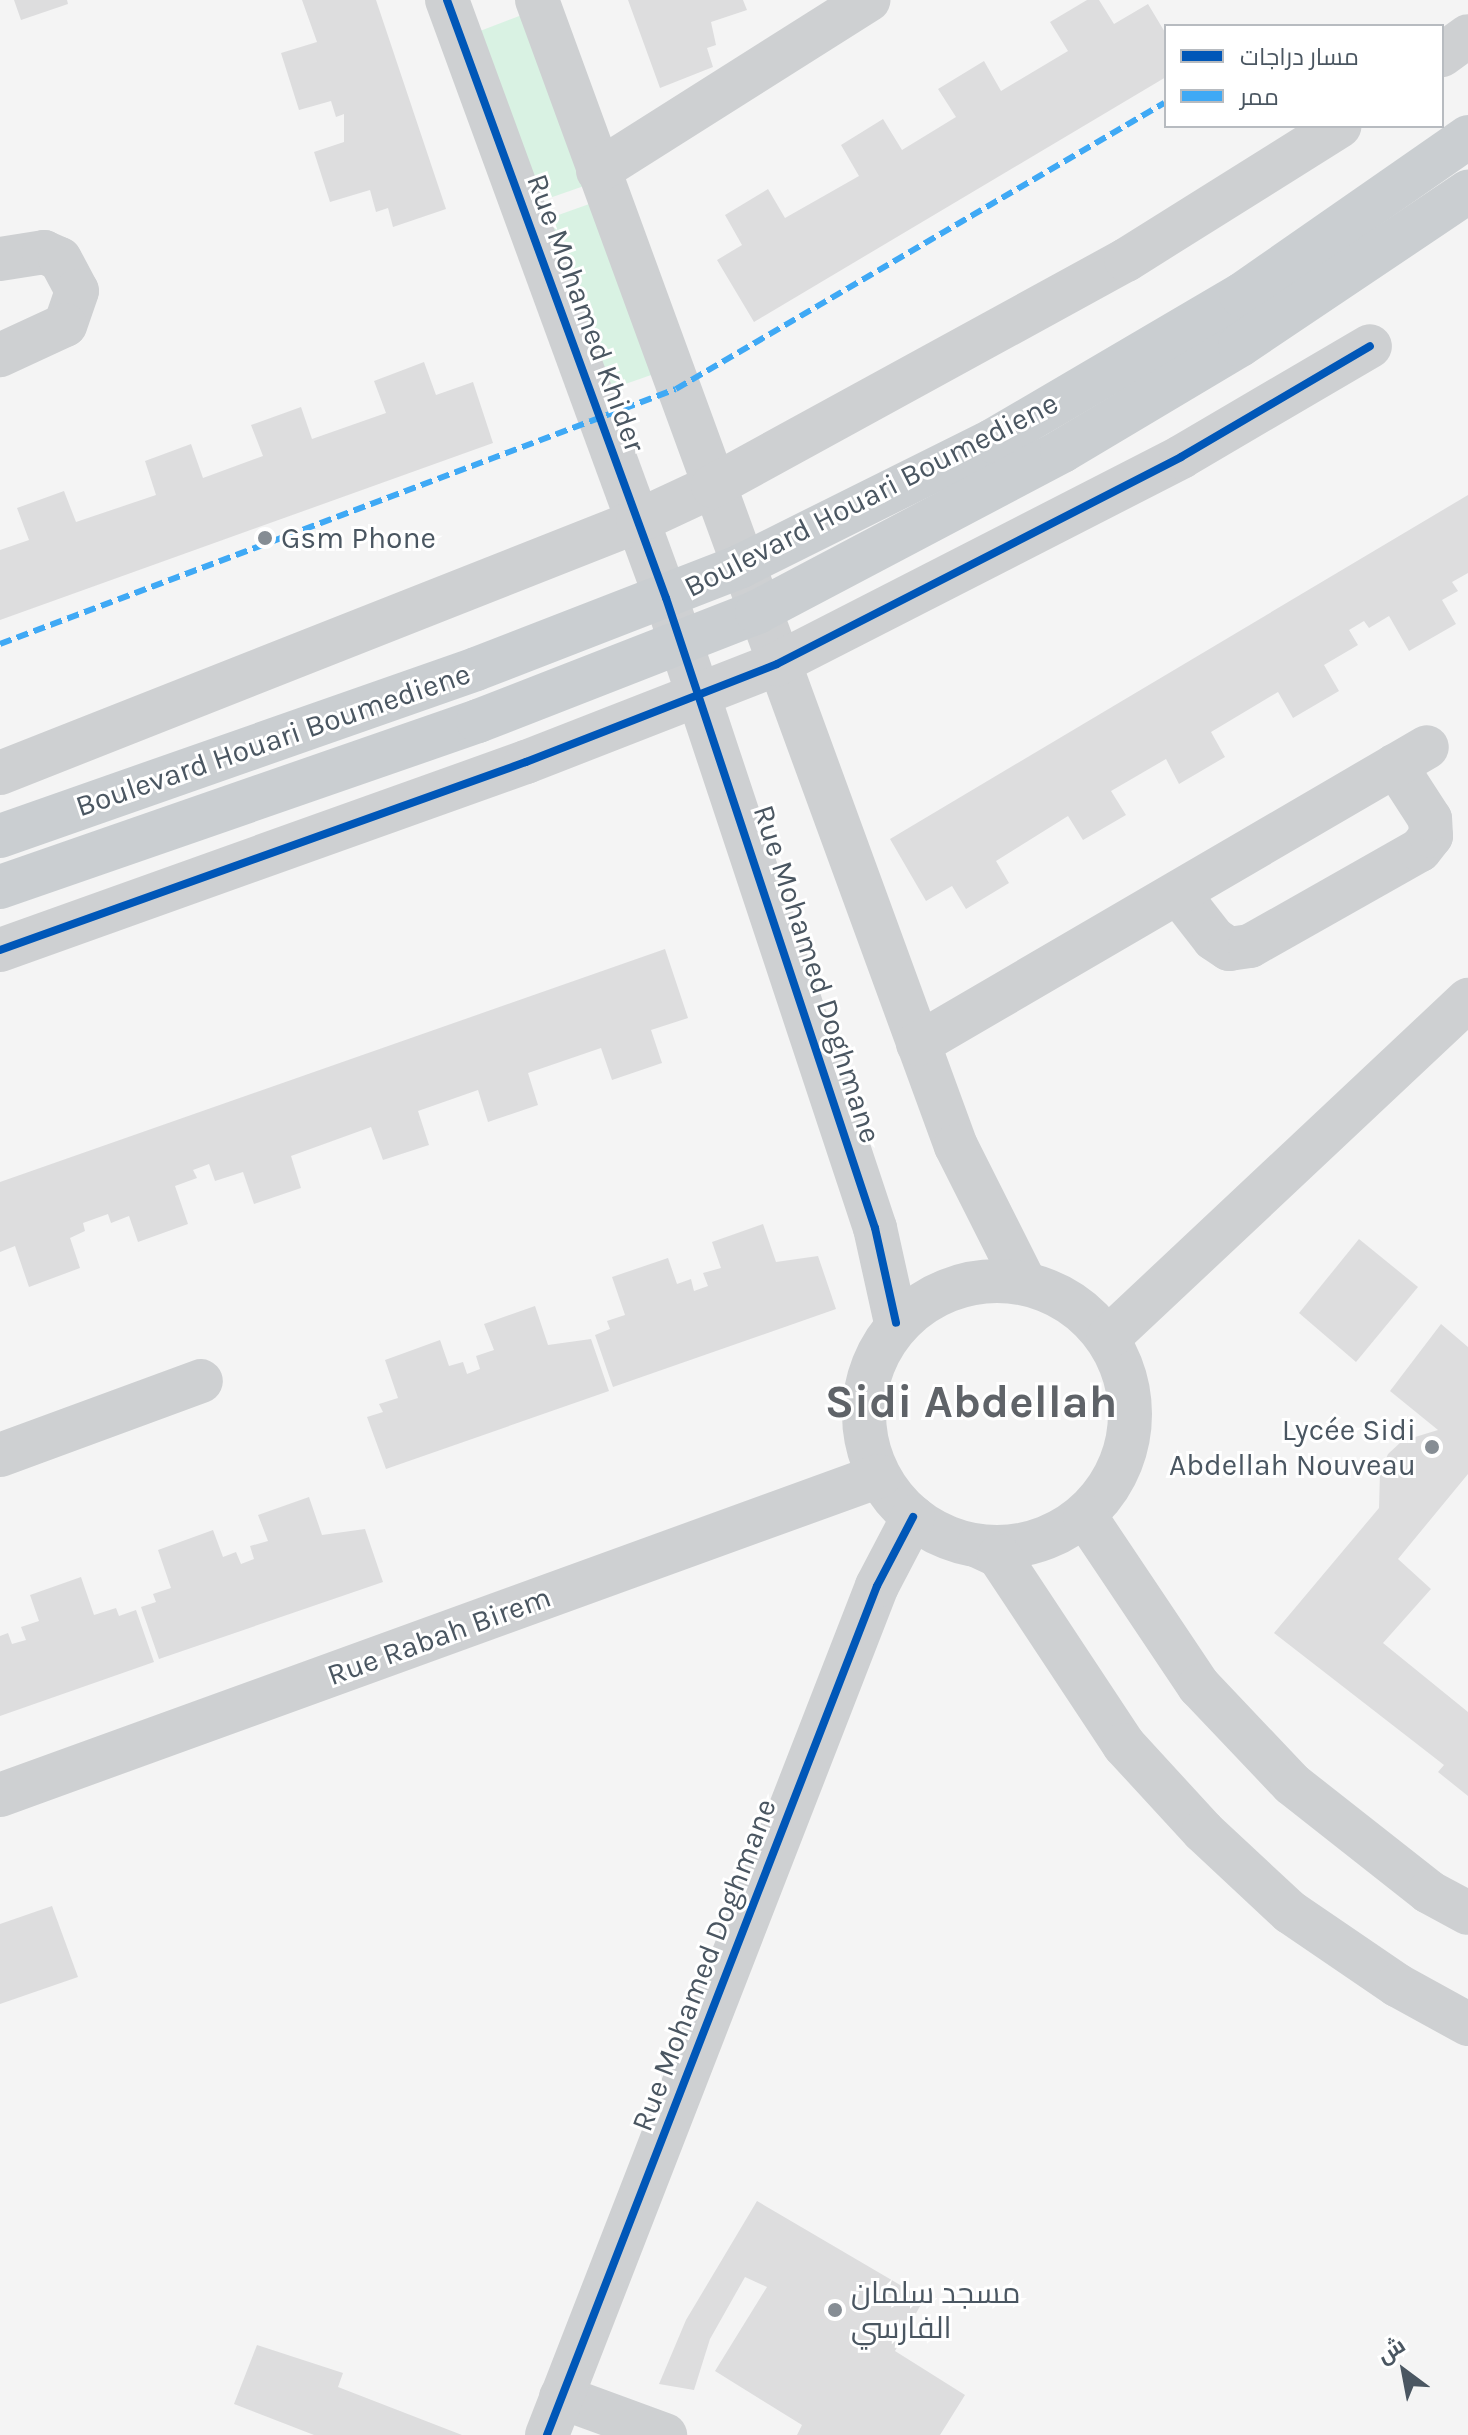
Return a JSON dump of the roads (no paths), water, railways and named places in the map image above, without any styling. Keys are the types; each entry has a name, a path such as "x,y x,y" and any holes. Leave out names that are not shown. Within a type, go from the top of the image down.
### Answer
{"main road":[{"name":"Boulevard Houari Boumediene","path":"0,836 666,598 741,566 992,441 1228,303 1468,137"},
{"name":"Boulevard Houari Boumediene","path":"0,887 478,721 757,612 1076,443 1240,345 1468,192"}],"street":[{"name":"Rue Mohamed Khider","path":"447,0 681,642"},
{"name":"Rue Mohamed Khider","path":"537,0 757,612"},
{"path":"598,171 868,0"},
{"path":"1444,54 1468,36"},
{"path":"0,773 638,521 713,486 1126,260 1337,128"},
{"path":"0,259 44,252 60,259 77,291 65,325 0,355"},
{"path":"0,950 699,696 777,664 1181,457 1370,346"},
{"name":"Rue Mohamed Doghmane","path":"757,612 986,1217 1025,1283"},
{"name":"Rue Mohamed Doghmane","path":"681,642 875,1228 896,1323"},
{"path":"918,1044 1411,756 1430,819 1431,836 1420,850 1250,946 1229,949 1214,939 1178,893"},
{"path":"1108,1338 1468,1000"},
{"path":"978,1546 1039,1541 1085,1516 1111,1484 1131,1426 1130,1395 1108,1338 1062,1296 1025,1283 963,1285 896,1323 869,1377 863,1410 879,1476 913,1517 949,1538 999,1556 1124,1745 1203,1831 1290,1912 1468,2024"},
{"path":"0,1455 201,1381"},
{"name":"Rue Rabah Birem","path":"0,1795 879,1476"},
{"path":"1085,1516 1199,1686 1292,1784 1357,1840 1468,1913"},
{"name":"Rue Mohamed Doghmane","path":"554,2416 877,1586 913,1517"},
{"path":"554,2416 665,2435"}],"place":[{"name":"Gsm Phone","path":"265,538"},
{"name":"Lycée Sidi Abdellah Nouveau","path":"1432,1447"},
{"name":"مسجد سلمان الفارسي","path":"835,2310"}],"district":[{"name":"Sidi Abdellah","path":"971,1402"}]}
